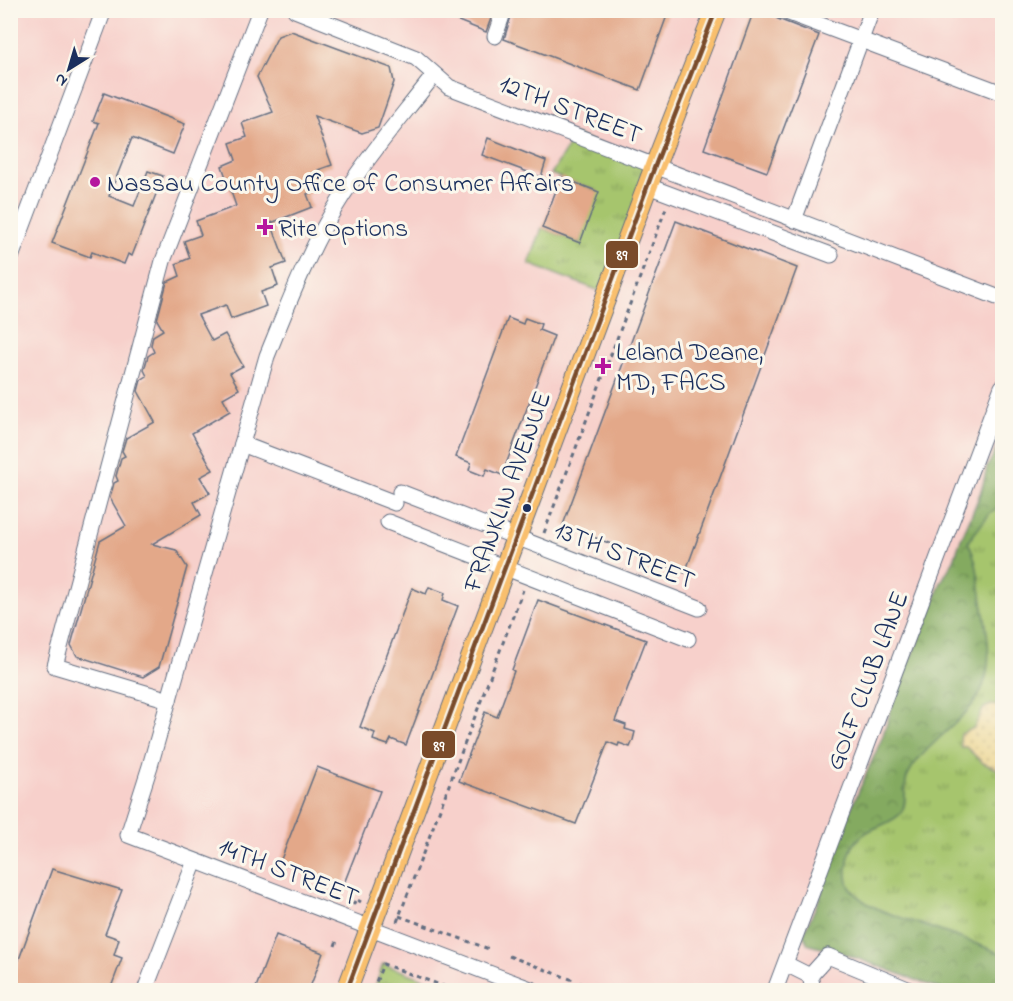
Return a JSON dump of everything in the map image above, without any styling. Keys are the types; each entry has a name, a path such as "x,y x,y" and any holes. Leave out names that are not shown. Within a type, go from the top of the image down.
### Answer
{"main road":[{"name":"FRANKLIN AVENUE","path":"347,990 518,538 655,166 716,10"}],"street":[{"path":"10,260 104,10"},
{"path":"260,10 163,261 55,666 169,700 267,356 288,303 344,193 434,75"},
{"name":"12TH STREET","path":"295,10 416,58 449,87 1002,298"},
{"path":"495,36 504,10"},
{"path":"781,10 1002,93"},
{"path":"794,220 872,10"},
{"name":"12TH STREET","path":"648,186 831,255"},
{"name":"GOLF CLUB LANE","path":"775,990 1002,387"},
{"name":"13TH STREET","path":"242,444 518,538 699,608"},
{"path":"388,522 688,639"},
{"name":"14TH STREET","path":"169,700 128,835 533,990"},
{"path":"145,990 195,861"},
{"path":"786,964 812,986 828,956 910,990"}],"path":[{"path":"353,905 356,899 361,902"},
{"path":"397,922 397,916 489,949"},
{"path":"335,946 337,940"},
{"path":"509,956 573,980"},
{"path":"373,990 385,959"},
{"path":"383,964 454,990"},
{"path":"580,982 600,990"}],"shaded area":[{"path":"10,11 1002,11 1002,436 809,940 943,990 11,990"}],"green space":[{"path":"575,135 655,166 608,294 529,264 542,228 580,243 597,191 551,174"},
{"path":"1002,430 1002,509 997,508 990,513 968,542 977,566 989,648 987,674 983,686 969,709 920,757 912,768 907,777 901,813 861,837 850,853 847,866 849,885 852,890 873,907 1002,954 1002,990 943,990 840,952 813,946 808,944 803,935 820,897 843,827 882,738 899,685 941,582 954,560 981,493 987,467"},
{"path":"1002,436 1002,990 943,990 808,940"},
{"path":"383,964 454,990 374,990"}],"sand":[{"path":"991,705 1002,706 1002,771 983,763 966,747 961,747 961,734 974,728 984,708"}],"building":[{"path":"431,10 494,10 486,32"},
{"path":"513,10 669,10 640,90 504,39"},
{"path":"754,10 771,10 773,16 778,19 819,35 767,172 704,149"},
{"path":"291,31 391,68 394,82 378,128 362,133 314,116 332,165 318,170 325,188 307,194 312,207 271,223 286,263 272,268 278,286 261,292 266,306 231,319 226,305 198,315 212,341 225,334 243,366 230,373 239,389 223,398 230,411 192,433 213,470 200,477 210,493 194,502 201,515 152,544 176,550 187,567 159,667 143,677 77,656 71,645 100,541 126,526 110,498 114,483 118,481 116,476 121,458 125,456 122,451 126,438 155,422 138,391 141,380 147,376 144,370 148,356 154,352 151,345 153,336 163,330 157,320 167,282 180,276 176,264 190,258 184,241 201,235 196,221 236,206 222,166 236,160 230,143 247,137 242,123 273,112 257,77 278,36"},
{"name":"Nassau County Office of Consumer Affairs","path":"104,93 185,124 173,154 132,138 109,196 134,206 148,171 163,176 132,256 128,254 124,264 92,252 90,257 52,243 99,123 93,121"},
{"path":"488,138 546,161 541,177 482,155"},
{"path":"561,177 599,192 580,243 542,228"},
{"path":"676,221 797,268 685,573 563,525"},
{"path":"508,318 523,324 525,318 541,324 539,330 554,336 502,475 487,469 484,476 469,470 471,463 456,457"},
{"path":"429,587 445,593 443,600 458,606 406,745 391,739 388,745 373,740 375,733 360,727 412,588 426,594"},
{"path":"538,600 646,640 615,721 626,725 625,729 635,732 633,740 630,747 608,742 576,824 459,781 485,712 497,717"},
{"path":"317,767 380,791 343,886 280,862"},
{"path":"52,869 122,890 105,934 119,939 114,955 122,958 110,990 10,990 10,984"},
{"path":"276,935 323,953 309,990 255,990"}],"transit line":[{"name":"89","path":"347,990 655,166 716,10"}],"place":[{"name":"Nassau County Office of Consumer Affairs","path":"95,182"},
{"name":"Rite Options","path":"265,227"},
{"name":"Leland Deane, MD, FACS","path":"603,366"}]}
